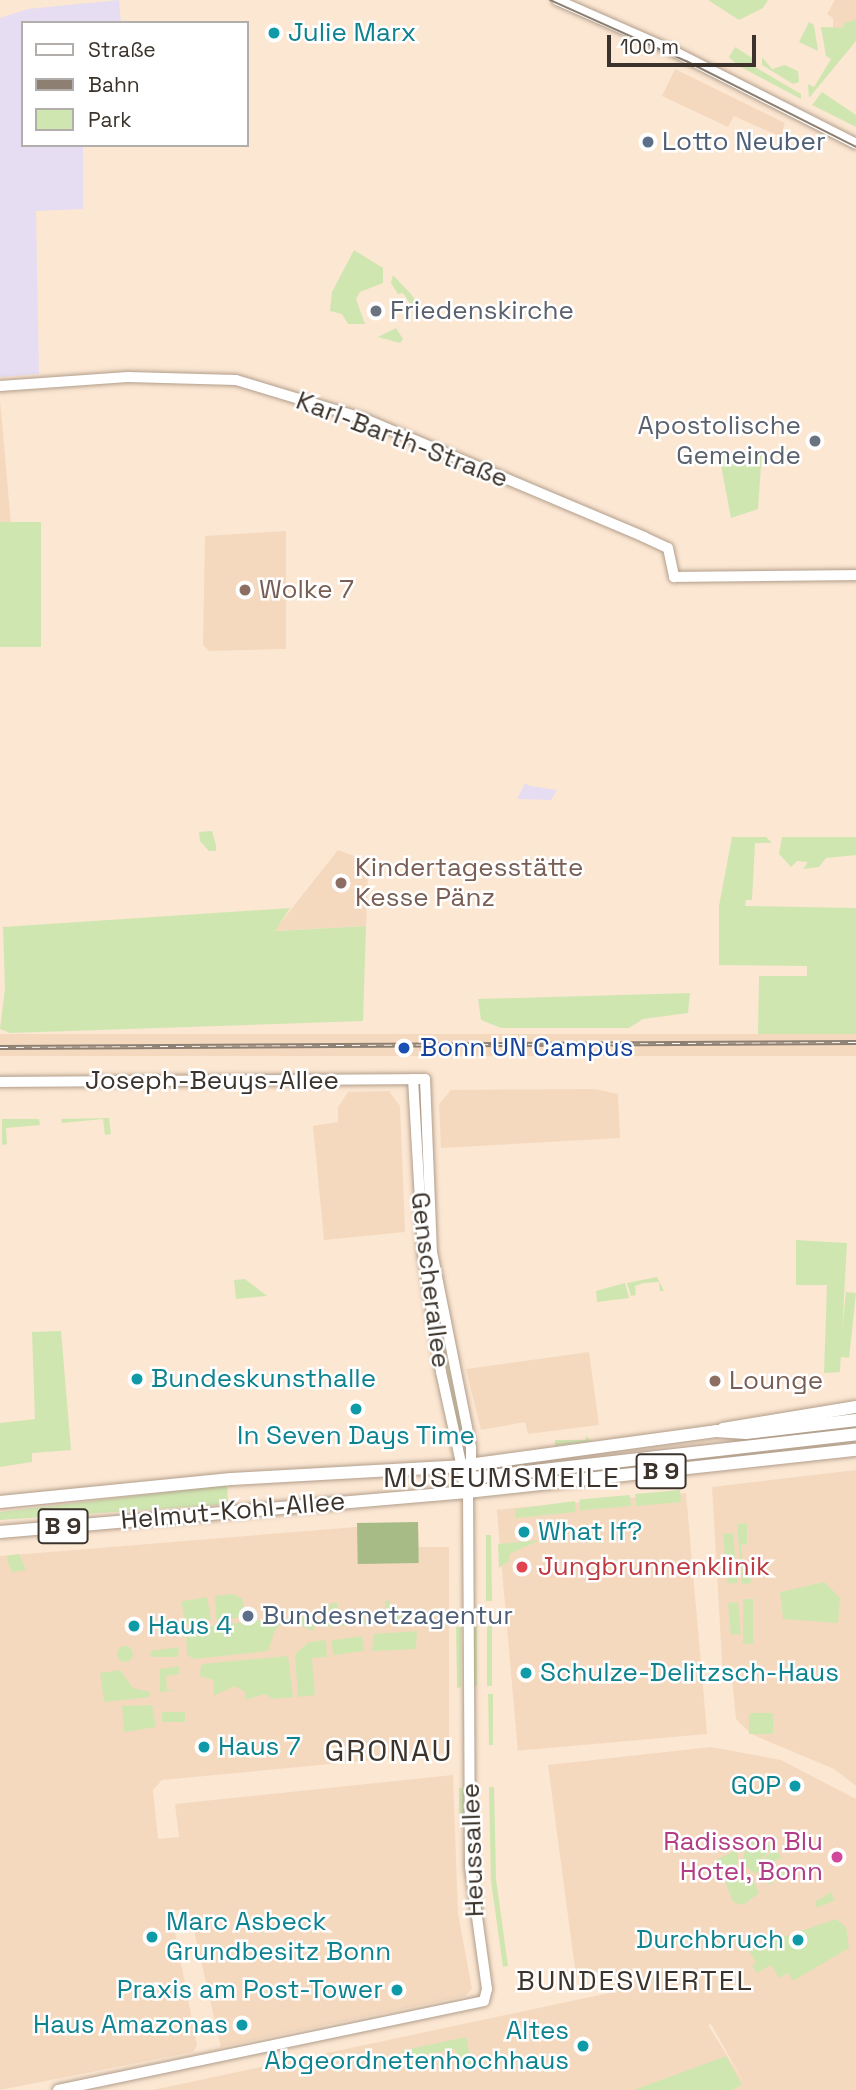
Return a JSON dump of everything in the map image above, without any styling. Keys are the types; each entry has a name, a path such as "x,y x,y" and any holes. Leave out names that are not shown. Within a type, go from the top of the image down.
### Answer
{"main road":[{"path":"716,1432 740,1423 856,1407"},
{"name":"B 9","path":"467,1476 716,1432 856,1420"},
{"path":"682,1452 699,1445 817,1425"},
{"path":"467,1476 856,1434"},
{"name":"B 9","path":"467,1476 699,1467 856,1450"},
{"path":"699,1452 699,1467"},
{"name":"Helmut-Kohl-Allee","path":"0,1502 231,1479 467,1476"},
{"name":"Helmut-Kohl-Allee","path":"3,1532 467,1476"}],"street":[{"path":"557,0 673,51 856,144"},
{"name":"Karl-Barth-Straße","path":"0,386 128,377 236,380 386,428 667,548 674,577 856,575"},
{"name":"Joseph-Beuys-Allee","path":"0,1082 419,1079"},
{"name":"Genscherallee","path":"419,1079 432,1252 467,1476"},
{"name":"Heussallee","path":"58,2090 474,2006 486,1997 470,1867 467,1476"}],"shaded area":[{"path":"119,0 121,21 21,21 21,147 83,147 83,209 36,211 39,374 0,377 0,18 28,9"},
{"path":"835,0 856,0 856,41 833,28 833,18 827,14"},
{"path":"675,69 785,123 781,137 734,116 728,127 662,96"},
{"path":"0,400 11,524 0,525"},
{"name":"Wolke 7","path":"286,531 286,649 209,651 203,645 205,536"},
{"path":"525,783 557,790 551,800 517,799"},
{"name":"Kindertagesstätte Kesse Pänz","path":"338,850 362,861 362,875 368,875 366,926 274,931"},
{"path":"0,1034 856,1034 856,1056 0,1056"},
{"path":"595,1089 618,1094 620,1138 441,1148 439,1104 451,1090"},
{"path":"389,1091 400,1106 405,1232 324,1240 313,1126 338,1122 338,1107 348,1092"},
{"path":"589,1352 599,1425 528,1434 525,1422 481,1430 466,1369"},
{"path":"856,1470 856,1786 834,1769 751,1734 736,1719 732,1678 723,1678 712,1487"},
{"path":"686,1493 707,1734 518,1751 497,1510"},
{"path":"418,1522 419,1547 449,1547 449,1753 162,1780 153,1790 158,1839 179,1837 175,1804 453,1775 458,1913 472,1989 465,1996 221,2047 189,1909 171,1911 197,2046 193,2052 0,2090 0,1556"},
{"path":"711,1747 781,1760 856,1799 856,2090 153,2090 623,1990 611,1991 606,1970 576,1976 548,1765","holes":["711,2024 744,2083 708,2025"]}],"green space":[{"path":"708,0 768,0 763,8 739,20"},
{"path":"856,20 856,41 809,98 808,84 814,87 831,59 826,56 821,27 843,28 844,23"},
{"path":"809,22 814,25 818,51 799,42"},
{"path":"735,47 754,59 755,67 801,94 801,99 737,65 729,57"},
{"path":"762,57 772,69 785,65 798,71 799,82 793,84 762,65"},
{"path":"822,92 856,115 856,127 812,105"},
{"path":"354,250 383,268 383,283 360,292 356,299 365,324 348,324 342,314 330,311 332,292"},
{"path":"393,275 420,306 413,308 403,293 398,294 391,283"},
{"path":"396,328 403,339 400,343 378,337"},
{"path":"762,451 758,509 731,518 719,455"},
{"path":"0,522 41,522 41,647 0,647"},
{"path":"212,831 216,851 209,851 200,841 199,832"},
{"path":"732,837 766,837 772,843 755,843 752,900 746,900 745,906 856,908 856,1034 758,1034 759,976 807,976 807,966 719,965 719,906"},
{"path":"782,837 856,837 856,855 826,858 819,867 803,869 808,862 797,861 791,867 779,854"},
{"path":"290,908 275,931 366,926 363,1021 10,1033 0,1029 5,989 3,927"},
{"path":"690,993 688,1013 643,1019 629,1028 501,1028 481,1020 478,999"},
{"path":"109,1118 111,1134 105,1135 103,1119 62,1123 61,1119"},
{"path":"2,1119 39,1119 40,1125 6,1128 7,1144 2,1145"},
{"path":"796,1240 847,1243 840,1372 824,1373 827,1285 796,1285"},
{"path":"657,1277 664,1291 660,1291 659,1282 644,1283 635,1286 636,1295 631,1296 627,1283"},
{"path":"245,1279 267,1296 236,1299 234,1280"},
{"path":"625,1283 629,1298 597,1302 596,1291"},
{"path":"846,1292 856,1293 849,1358 839,1357"},
{"path":"61,1331 71,1450 32,1453 32,1462 0,1467 0,1423 35,1419 32,1332"},
{"path":"442,1340 465,1442 461,1443"},
{"path":"586,1436 591,1441 555,1446 555,1440 586,1440"},
{"path":"227,1485 228,1504 0,1520 0,1512"},
{"path":"680,1490 681,1502 636,1506 635,1494"},
{"path":"630,1495 631,1506 580,1510 579,1499"},
{"path":"575,1501 576,1512 516,1518 515,1509"},
{"path":"418,1522 419,1563 358,1564 357,1523"},
{"path":"747,1523 747,1544 741,1545 743,1573 750,1573 751,1583 742,1584 737,1524"},
{"path":"733,1533 737,1583 727,1584 723,1534"},
{"path":"486,1535 491,1535 492,1601 486,1601"},
{"path":"540,1540 509,1554 509,1561 499,1568 498,1544"},
{"path":"19,1554 26,1570 12,1572 6,1556"},
{"path":"824,1582 840,1598 838,1623 783,1619 780,1592"},
{"path":"232,1594 242,1598 246,1617 216,1620 215,1596"},
{"path":"207,1597 211,1620 185,1624 181,1602"},
{"path":"743,1599 753,1599 753,1644 743,1644"},
{"path":"390,1600 390,1608 399,1608 401,1620 328,1627 329,1604 337,1602 340,1622 386,1618 385,1601"},
{"path":"738,1602 741,1634 731,1635 728,1603"},
{"path":"316,1616 313,1631 292,1622 291,1618"},
{"path":"286,1618 275,1631 268,1651 194,1659 187,1655 186,1628"},
{"path":"472,1626 477,1626 477,1686 472,1686"},
{"path":"487,1626 492,1626 492,1686 487,1686"},
{"path":"456,1627 461,1627 461,1687 457,1688"},
{"path":"417,1631 416,1649 372,1651 374,1634"},
{"path":"362,1636 364,1651 333,1655 331,1640"},
{"path":"326,1640 327,1657 312,1658 315,1695 298,1697 295,1654 309,1642"},
{"path":"122,1646 128,1646 133,1654 131,1660 122,1662 117,1657 117,1651"},
{"path":"179,1647 178,1657 151,1657 150,1651"},
{"path":"288,1656 293,1697 273,1699 265,1694 245,1700 245,1692 235,1686 213,1696 214,1680 199,1676 202,1664"},
{"path":"179,1666 179,1674 166,1676 167,1690 182,1690 160,1692 160,1669"},
{"path":"120,1670 133,1688 150,1692 150,1697 104,1702 100,1673"},
{"path":"488,1694 493,1694 493,1745 489,1745"},
{"path":"152,1705 156,1727 124,1732 122,1706"},
{"path":"162,1712 185,1712 185,1722 162,1722"},
{"path":"749,1713 773,1713 773,1734 749,1734"},
{"path":"475,1787 484,1913 479,1913"},
{"path":"489,1787 494,1787 496,1879 508,1966 503,1967 491,1881"},
{"path":"459,1788 464,1788 464,1825 459,1825"},
{"path":"761,1837 776,1850 769,1851 751,1869 770,1853 777,1851 782,1858 765,1864 756,1874 742,1864 747,1840"},
{"path":"738,1849 738,1864 721,1869 716,1860"},
{"path":"769,1868 790,1870 769,1885 761,1878"},
{"path":"738,1869 752,1878 746,1886 753,1879 759,1893 743,1905 733,1902 723,1876"},
{"path":"839,1887 831,1893 835,1900 817,1908 815,1902"},
{"path":"836,1919 846,1927 849,1948 793,1981 788,1973 779,1978 771,1965 757,1973 752,1966 756,1963 748,1949"},
{"path":"466,2037 472,2065 461,2067 455,2049 407,2058 400,2051"},
{"path":"726,2056 742,2085 732,2090 634,2090"}],"tram line":[{"path":"550,0 686,61 856,147"}],"railway":[{"path":"0,1047 856,1042"}],"place":[{"name":"Julie Marx","path":"274,33"},
{"name":"Lotto Neuber","path":"648,142"},
{"name":"Friedenskirche","path":"376,311"},
{"name":"Apostolische Gemeinde","path":"815,441"},
{"name":"Wolke 7","path":"245,590"},
{"name":"Kindertagesstätte Kesse Pänz","path":"341,883"},
{"name":"Bonn UN Campus","path":"404,1048"},
{"name":"Bundeskunsthalle","path":"137,1379"},
{"name":"Lounge","path":"715,1381"},
{"name":"In Seven Days Time","path":"356,1409"},
{"name":"What If?","path":"524,1532"},
{"name":"Jungbrunnenklinik","path":"522,1567"},
{"name":"Bundesnetzagentur","path":"248,1616"},
{"name":"Haus 4","path":"134,1626"},
{"name":"Schulze-Delitzsch-Haus","path":"526,1673"},
{"name":"Haus 7","path":"204,1747"},
{"name":"GOP","path":"795,1786"},
{"name":"Radisson Blu Hotel, Bonn","path":"837,1857"},
{"name":"Marc Asbeck Grundbesitz Bonn","path":"152,1937"},
{"name":"Durchbruch","path":"798,1940"},
{"name":"Praxis am Post-Tower","path":"397,1990"},
{"name":"Haus Amazonas","path":"242,2025"},
{"name":"Altes Abgeordnetenhochhaus","path":"583,2046"}],"district":[{"name":"MUSEUMSMEILE","path":"502,1477"},
{"name":"GRONAU","path":"389,1751"},
{"name":"BUNDESVIERTEL","path":"635,1980"}]}
